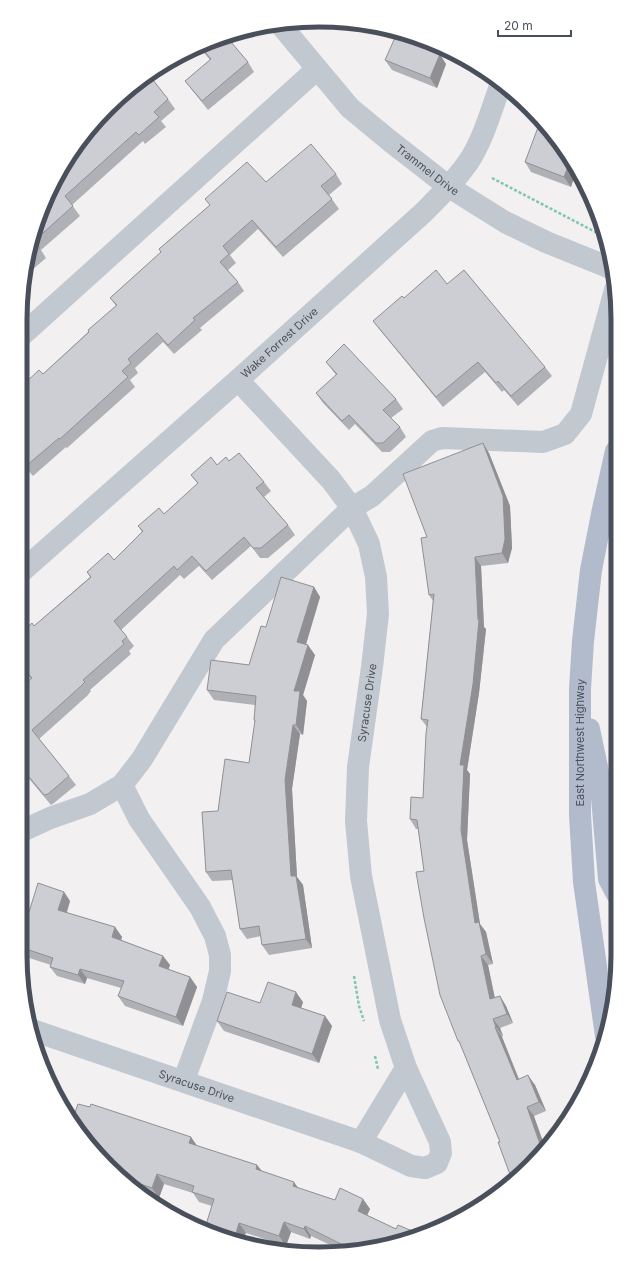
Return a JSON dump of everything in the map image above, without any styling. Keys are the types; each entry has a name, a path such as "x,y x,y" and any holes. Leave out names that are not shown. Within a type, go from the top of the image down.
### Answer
{"main road":[{"name":"East Northwest Highway","path":"604,1019 584,882 580,815 580,689 583,641 592,570 611,474"},
{"path":"580,689 600,786 609,879 611,883"}],"street":[{"name":"Trammel Drive","path":"284,29 350,108 449,187 505,222 546,242 606,266"},
{"path":"27,331 317,69"},
{"name":"Wake Forrest Drive","path":"27,567 238,380 424,212 449,187 469,161 479,144 499,89"},
{"path":"27,829 50,818 90,804 122,785 142,759 214,640 352,508 372,496 432,441 442,438 543,442 565,434 581,414 610,309"},
{"name":"Syracuse Drive","path":"37,1032 184,1080 361,1142 411,1166 425,1168 437,1163 441,1153 440,1142 406,1068 390,1020 361,876 356,821 358,767 378,614 376,577 369,544 352,508 331,480 238,380"},
{"path":"122,785 139,819 200,907 215,936 220,955 220,972 213,1001 184,1080"},
{"path":"361,1142 406,1068"}],"path":[{"path":"492,178 598,232"},
{"path":"354,976 359,1006 366,1026"},
{"path":"375,1054 379,1075"}],"building":[{"path":"395,37 413,42 429,48 428,50 440,54 430,78 385,60"},
{"path":"230,41 248,62 202,101 185,81 211,59 204,51"},
{"path":"152,79 168,99 154,112 159,117 139,135 136,132 65,196 73,206 39,237 49,207 57,190 66,173 87,141 99,126 126,99"},
{"path":"539,126 568,167 564,177 525,162"},
{"path":"311,144 336,174 321,186 332,199 276,247 252,220 223,246 229,254 220,262 238,282 193,318 195,320 168,345 157,333 128,359 131,363 122,371 128,377 60,439 59,438 27,465 27,381 39,370 43,374 89,332 88,330 117,305 110,298 161,252 159,249 210,205 205,199 247,162 266,182"},
{"path":"37,244 40,248 35,252"},
{"path":"436,270 447,284 464,270 545,367 511,396 498,381 496,383 478,362 436,397 373,321 402,296 404,298"},
{"path":"344,344 396,399 383,410 400,427 383,443 376,443 349,415 342,421 316,393 337,374 326,362"},
{"path":"483,443 503,496 505,539 502,553 475,557 479,620 473,684 460,765 464,765 461,830 475,923 479,922 486,954 481,956 490,999 500,996 507,1014 493,1019 517,1080 528,1075 539,1102 527,1107 541,1146 511,1176 498,1142 500,1142 440,995 416,872 424,871 417,820 410,819 411,797 423,798 428,720 421,719 434,594 429,595 421,538 427,537 403,474"},
{"path":"239,453 264,482 256,488 288,525 261,548 253,548 244,537 206,571 192,556 177,570 174,566 114,621 127,637 122,641 124,644 83,680 85,682 80,687 32,730 69,776 48,794 44,795 27,774 27,682 32,678 27,673 27,628 32,623 34,626 91,577 87,572 108,553 114,560 143,531 138,526 159,508 164,514 198,483 191,475 211,457 217,465 226,457 229,461"},
{"path":"281,577 314,587 297,642 308,645 294,691 300,691 296,725 293,725 285,780 291,876 296,876 306,939 262,945 259,926 240,929 231,870 206,872 202,812 218,811 225,759 249,763 255,720 256,696 207,690 211,660 249,665 261,626 266,627"},
{"path":"38,883 64,892 58,910 115,927 112,937 163,956 159,966 190,977 176,1017 118,996 124,981 80,969 78,975 50,967 53,958 27,949 27,911 29,912"},
{"path":"268,982 296,992 292,1005 325,1016 312,1054 217,1021 227,992 260,1003"},
{"path":"78,1104 90,1107 91,1104 191,1137 189,1143 257,1165 256,1169 294,1182 293,1186 335,1200 340,1188 363,1199 358,1211 396,1229 398,1225 414,1232 357,1245 343,1246 305,1226 304,1229 284,1222 279,1236 239,1223 235,1235 225,1232 206,1225 214,1199 192,1192 194,1186 157,1174 152,1188 135,1182 99,1148 74,1114"}]}
